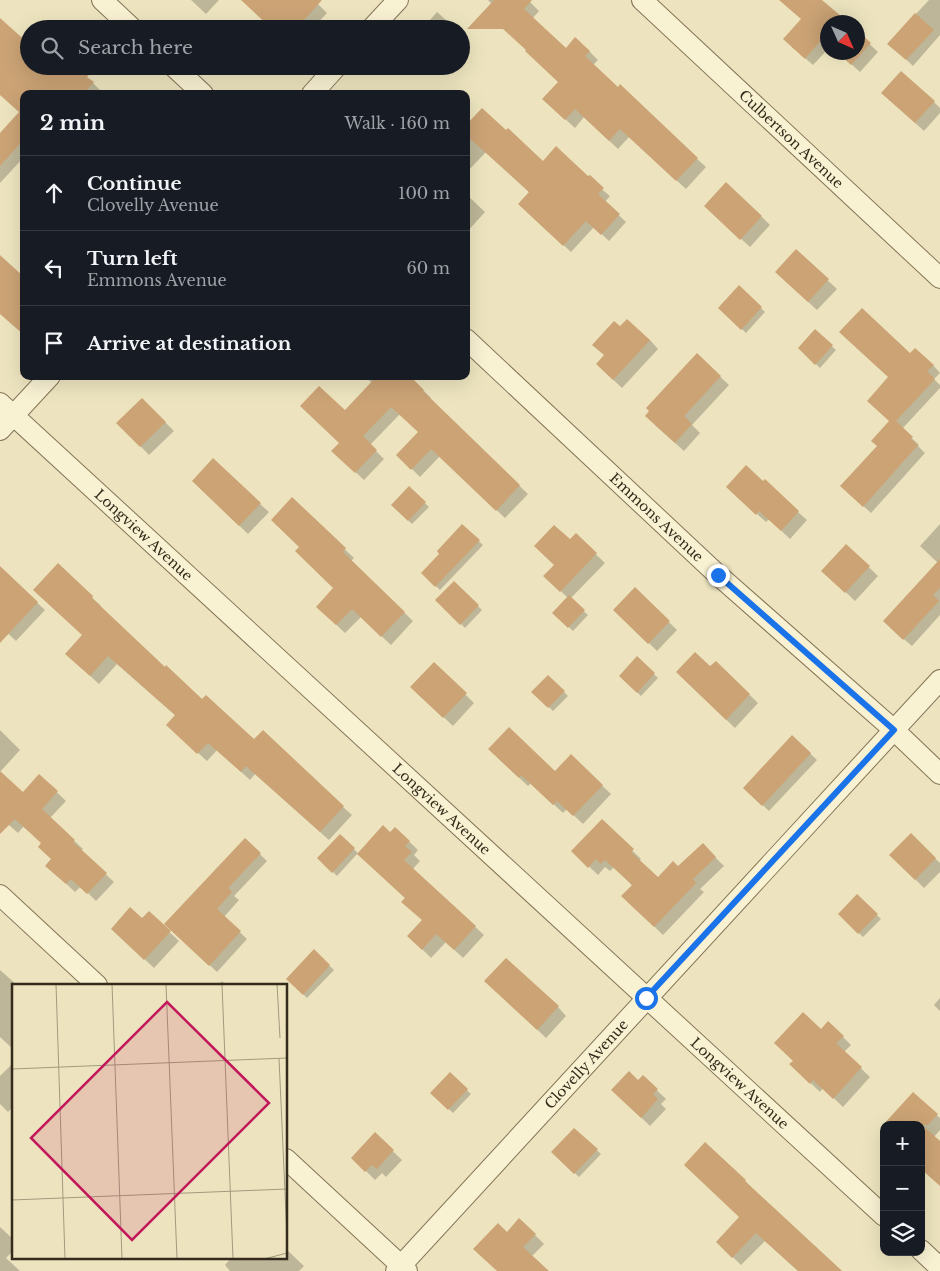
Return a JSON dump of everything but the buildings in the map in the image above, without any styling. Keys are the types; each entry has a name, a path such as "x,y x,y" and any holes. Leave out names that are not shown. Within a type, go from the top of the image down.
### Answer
{"street":[{"path":"102,0 123,20"},
{"path":"380,20 398,0"},
{"name":"Culbertson Avenue","path":"642,0 940,278"},
{"path":"183,75 199,90"},
{"path":"316,90 329,75"},
{"name":"Emmons Avenue","path":"470,343 718,575 894,730 940,774"},
{"path":"0,430 7,409 45,380"},
{"name":"Longview Avenue","path":"7,409 880,1212"},
{"name":"Clovelly Avenue","path":"401,1269 646,998 940,680"},
{"path":"0,895 97,984"},
{"path":"288,1161 401,1269"},
{"path":"925,1254 940,1268"}],"route":[{"path":"646,998 894,730 718,575"}]}
